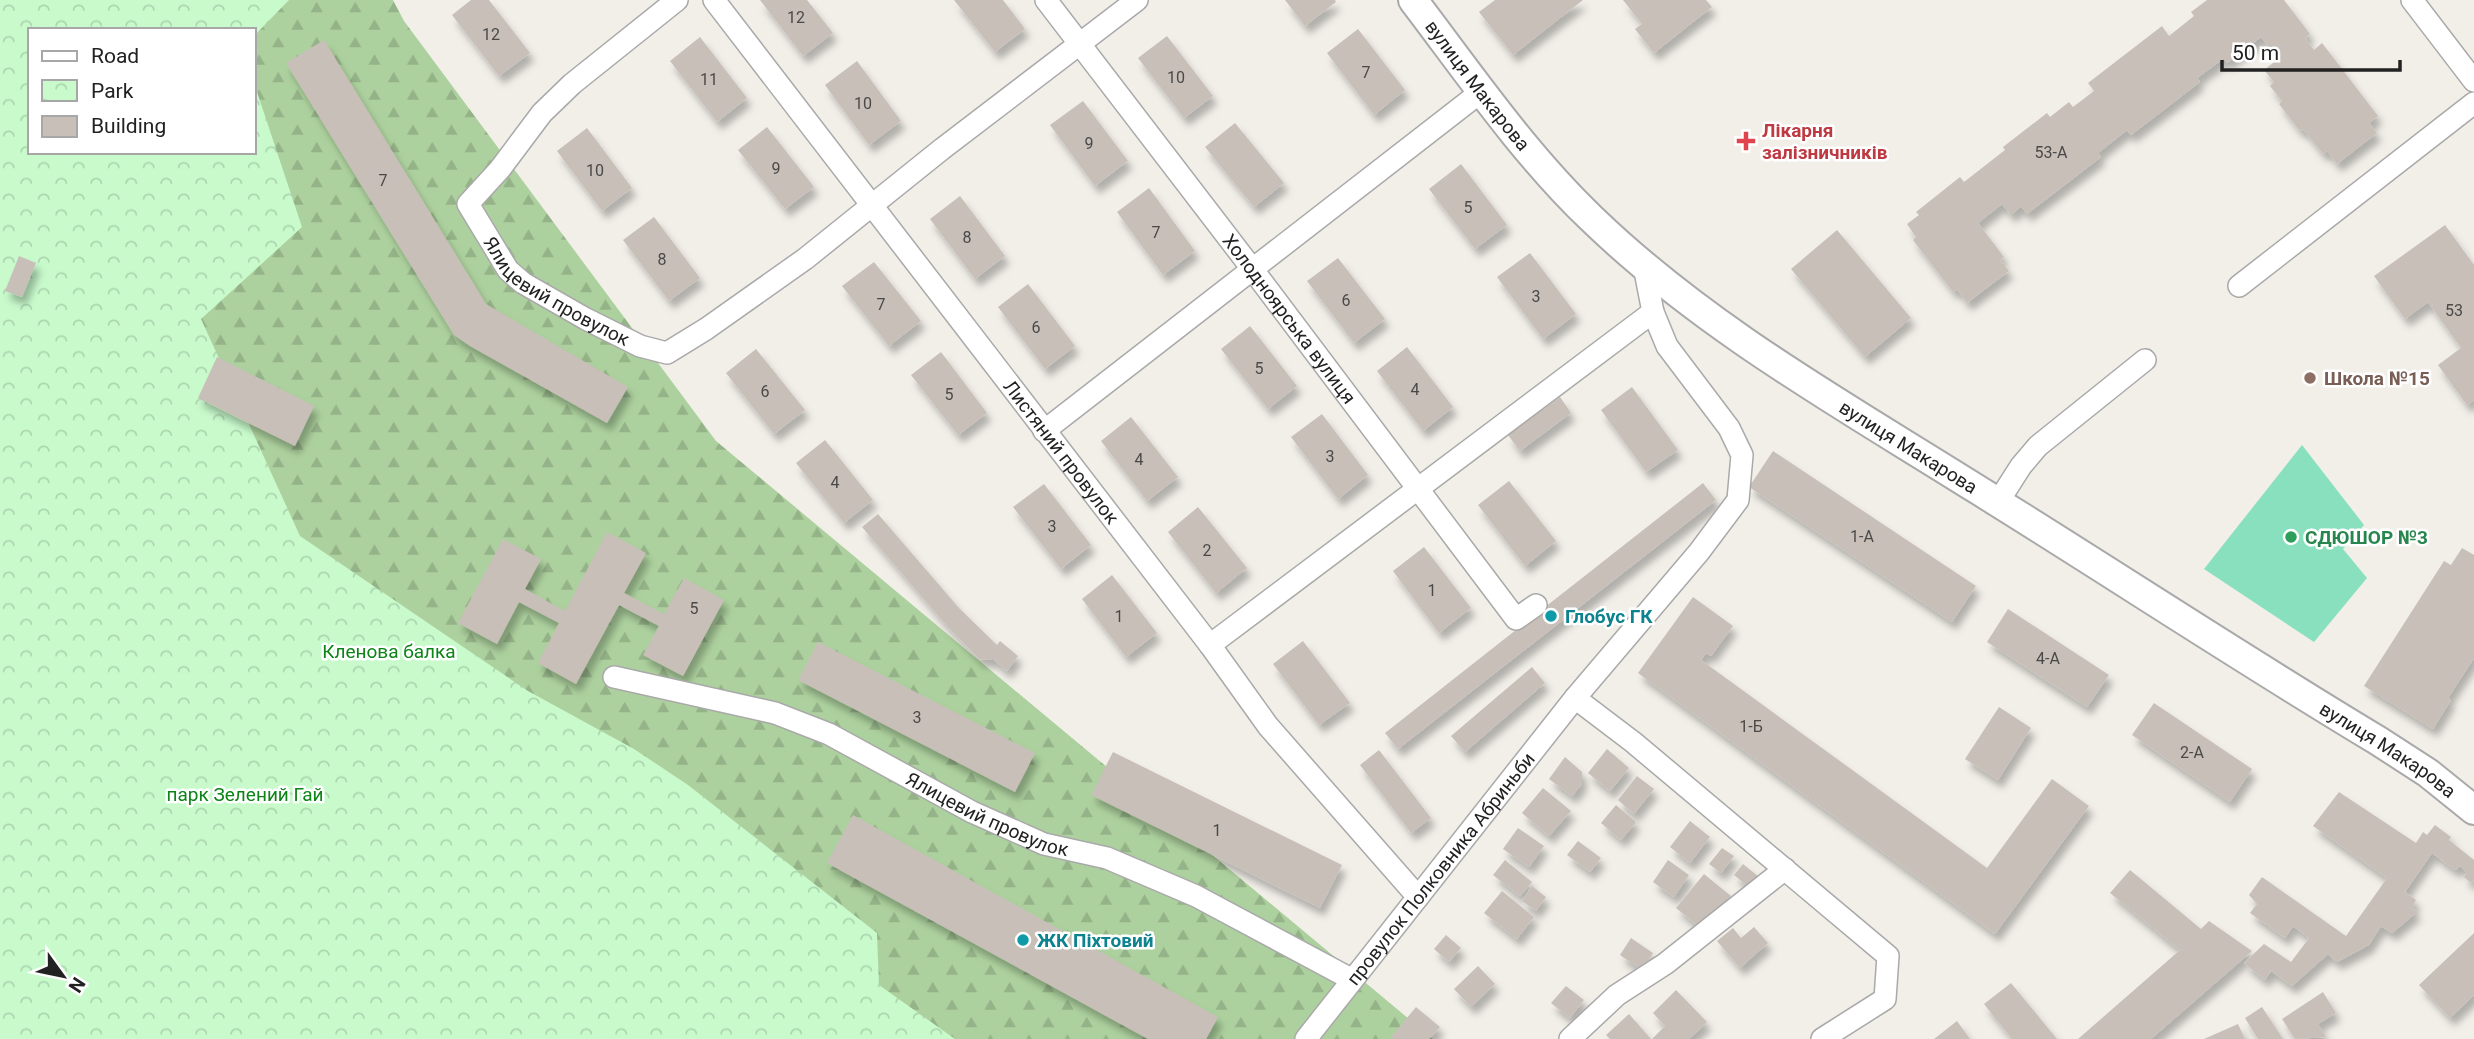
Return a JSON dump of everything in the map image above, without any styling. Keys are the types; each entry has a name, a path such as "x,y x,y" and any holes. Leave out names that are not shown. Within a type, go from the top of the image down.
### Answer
{"street":[{"name":"Ялицевий провулок","path":"677,0 562,93 542,113 500,169 468,204 508,270 523,283 586,319 640,346 667,353 741,305 873,206"},
{"name":"Листяний провулок","path":"714,0 1210,645 1268,726 1418,897"},
{"name":"Холодноярська вулиця","path":"1046,0 1516,619 1536,605"},
{"path":"873,206 942,149 1137,0"},
{"name":"вулиця Макарова","path":"1413,0 1527,149 1560,187 1678,295 1720,325 2419,768 2474,810"},
{"path":"2412,0 2474,81"},
{"path":"1044,431 1482,91"},
{"path":"2239,286 2474,103"},
{"name":"провулок Полковника Абриньби","path":"1306,1039 1575,698 1699,552 1738,500 1742,455 1735,440 1667,346 1653,312 1644,266"},
{"path":"1210,645 1653,312"},
{"path":"1998,502 2021,466 2038,446 2145,360"},
{"name":"Ялицевий провулок","path":"614,677 775,713 829,734 972,812 1044,844 1107,858 1196,896 1352,979"},
{"path":"1575,698 1633,742 1888,956 1885,999 1822,1039"},
{"path":"1570,1039 1617,995 1665,964 1785,869"}],"green space":[{"name":"Кленова балка","path":"0,0 393,0 404,21 716,441 1433,1039 0,1039"},
{"name":"парк Зелений Гай","path":"0,0 289,0 256,34 256,28 28,28 28,154 256,154 256,89 302,227 201,319 300,536 528,691 634,749 688,785 877,933 879,985 955,1039 0,1039"},
{"name":"СДЮШОР №3","path":"2302,445 2364,525 2343,549 2367,578 2314,642 2204,569"}],"building":[{"path":"471,0 489,0 530,53 499,76 452,15"},
{"path":"760,0 807,0 833,33 803,56"},
{"path":"954,0 1003,0 1025,29 995,52"},
{"path":"1285,0 1335,0 1336,2 1305,26"},
{"path":"1495,0 1583,0 1513,55 1479,12"},
{"path":"1623,0 1706,0 1712,7 1654,53 1635,29 1642,24"},
{"path":"2207,0 2284,0 2310,34 2305,38 2314,50 2322,43 2378,116 2369,123 2377,133 2337,164 2327,151 2323,154 2279,104 2282,101 2270,86 2274,82 2264,70 2278,59 2261,37 2227,63 2224,58 2197,78 2200,82 2131,135 2127,130 2098,153 2101,157 2027,214 2021,206 2011,215 2002,204 1978,223 2004,257 2000,260 2009,271 1967,303 1957,289 1953,292 1913,240 1916,237 1907,224 1919,215 1916,212 1960,177 1964,182 2047,113 2050,117 2069,102 2073,107 2094,91 2088,83 2162,26 2169,36 2194,16 2191,12"},
{"path":"1358,29 1405,90 1374,115 1327,53"},
{"path":"1167,36 1213,96 1184,118 1138,58"},
{"path":"700,37 747,98 717,122 670,61"},
{"path":"324,40 486,304 628,387 607,423 454,335 286,63"},
{"path":"857,61 901,121 869,145 825,85"},
{"path":"1083,101 1128,161 1095,186 1050,125"},
{"path":"1235,123 1284,183 1254,207 1205,147"},
{"path":"767,127 814,187 785,209 738,150"},
{"path":"587,128 632,188 602,211 557,151"},
{"path":"1461,164 1507,225 1475,249 1429,189"},
{"path":"1149,188 1195,251 1163,275 1117,212"},
{"path":"960,196 1005,256 975,279 930,219"},
{"path":"654,217 700,278 669,301 623,240"},
{"path":"2445,225 2474,265 2474,400 2467,405 2438,365 2461,348 2428,302 2405,319 2374,276"},
{"path":"1837,230 1911,318 1865,357 1791,269"},
{"path":"1530,253 1576,314 1543,339 1497,277"},
{"path":"19,256 36,263 22,297 5,291"},
{"path":"1338,258 1385,319 1354,343 1307,281"},
{"path":"874,262 921,321 889,346 842,286"},
{"path":"1028,284 1075,346 1045,369 998,307"},
{"path":"1250,326 1297,386 1268,409 1221,349"},
{"path":"1407,347 1453,407 1423,431 1377,371"},
{"path":"756,349 805,410 774,434 726,373"},
{"path":"941,352 987,413 958,435 911,375"},
{"path":"217,357 314,406 295,446 198,398"},
{"path":"1632,387 1678,450 1646,472 1601,410"},
{"path":"1560,397 1571,413 1520,451 1508,435"},
{"path":"1322,414 1368,475 1338,499 1291,437"},
{"path":"1131,417 1178,477 1147,501 1101,441"},
{"path":"825,440 873,500 844,523 796,463"},
{"path":"1773,451 1976,586 1952,622 1749,487"},
{"path":"1509,481 1556,541 1525,566 1478,505"},
{"name":"Глобус ГК","path":"1703,483 1716,500 1398,749 1385,733"},
{"path":"1044,484 1091,545 1061,569 1013,507"},
{"path":"1198,507 1247,568 1216,593 1168,532"},
{"path":"878,514 959,608 997,645 1000,641 1018,656 1007,671 994,660 979,659 946,625 862,527"},
{"path":"607,532 646,553 624,593 664,614 684,578 724,600 683,676 643,655 659,626 619,605 576,684 538,663 559,623 519,602 497,644 458,623 503,539 541,559 525,589 565,611"},
{"path":"1424,547 1471,608 1439,633 1393,571"},
{"path":"2462,548 2474,555 2474,658 2448,698 2451,700 2433,729 2364,686 2444,561 2451,565"},
{"path":"1112,575 1157,633 1126,657 1082,599"},
{"path":"1693,597 1733,626 1711,656 1706,653 1701,660 1987,868 2052,779 2089,806 1995,934 1638,673"},
{"path":"2008,609 2109,675 2087,707 1987,642"},
{"path":"1303,641 1350,703 1319,725 1273,664"},
{"path":"818,642 1035,753 1015,792 798,680"},
{"path":"1532,667 1545,683 1465,752 1451,736"},
{"path":"2154,703 2252,769 2230,802 2132,735"},
{"path":"1999,707 2031,728 1998,780 1965,759"},
{"path":"1607,749 1629,768 1610,791 1588,773"},
{"path":"1379,750 1431,818 1411,833 1360,765"},
{"path":"1113,752 1342,865 1320,908 1091,795"},
{"path":"1565,757 1582,772 1582,784 1572,796 1549,779"},
{"path":"1637,776 1654,789 1634,814 1618,800"},
{"path":"1543,788 1571,811 1549,836 1522,813"},
{"path":"2339,792 2416,843 2423,832 2427,835 2435,825 2474,860 2474,880 2471,883 2464,877 2467,872 2460,866 2455,870 2432,853 2405,892 2416,900 2412,908 2417,912 2392,933 2381,926 2369,945 2337,962 2328,954 2292,986 2271,971 2265,980 2244,963 2264,944 2291,962 2309,938 2293,926 2285,938 2250,913 2257,904 2249,895 2262,877 2346,936 2387,878 2313,826"},
{"path":"1616,805 1636,822 1621,840 1601,823"},
{"name":"ЖК Піхтовий","path":"853,815 1218,1017 1206,1039 1148,1039 827,863"},
{"path":"1690,821 1710,837 1690,863 1670,847"},
{"path":"1518,828 1544,846 1529,867 1503,849"},
{"path":"1578,841 1601,858 1590,872 1567,855"},
{"path":"1722,848 1734,856 1721,873 1709,864"},
{"path":"1505,860 1532,882 1520,896 1493,875"},
{"path":"1668,860 1689,875 1674,897 1653,882"},
{"path":"1743,864 1759,877 1750,888 1734,875"},
{"path":"2130,870 2201,929 2209,921 2252,951 2151,1039 2078,1039 2180,950 2110,893"},
{"path":"1704,874 1731,896 1703,930 1676,908"},
{"path":"1532,886 1546,897 1536,911 1522,901"},
{"path":"1502,891 1534,917 1517,939 1484,913"},
{"path":"1754,927 1768,943 1740,968 1717,941 1733,928 1741,938"},
{"path":"2474,933 2474,995 2450,1018 2419,985"},
{"path":"1446,935 1461,948 1449,962 1434,949"},
{"path":"1631,938 1653,953 1642,970 1620,955"},
{"path":"1478,966 1495,984 1471,1007 1454,989"},
{"path":"2011,983 2057,1039 2012,1039 1984,1004"},
{"path":"1566,986 1584,1000 1570,1018 1551,1003"},
{"path":"1676,990 1707,1022 1689,1039 1652,1039 1665,1026 1653,1013"},
{"path":"2323,992 2336,1013 2318,1024 2326,1037 2295,1039 2282,1019"},
{"path":"1416,1007 1440,1027 1429,1039 1391,1037"},
{"path":"2262,1007 2283,1039 2258,1039 2245,1018"},
{"path":"1629,1014 1651,1039 1610,1039 1606,1035"},
{"path":"1957,1021 1970,1039 1934,1039"},
{"path":"2238,1024 2245,1039 2204,1039"}],"place":[{"name":"Лікарня залізничників","path":"1746,141"},
{"name":"Школа №15","path":"2310,378"},
{"name":"СДЮШОР №3","path":"2291,537"},
{"name":"Глобус ГК","path":"1551,616"},
{"name":"ЖК Піхтовий","path":"1023,940"}]}
